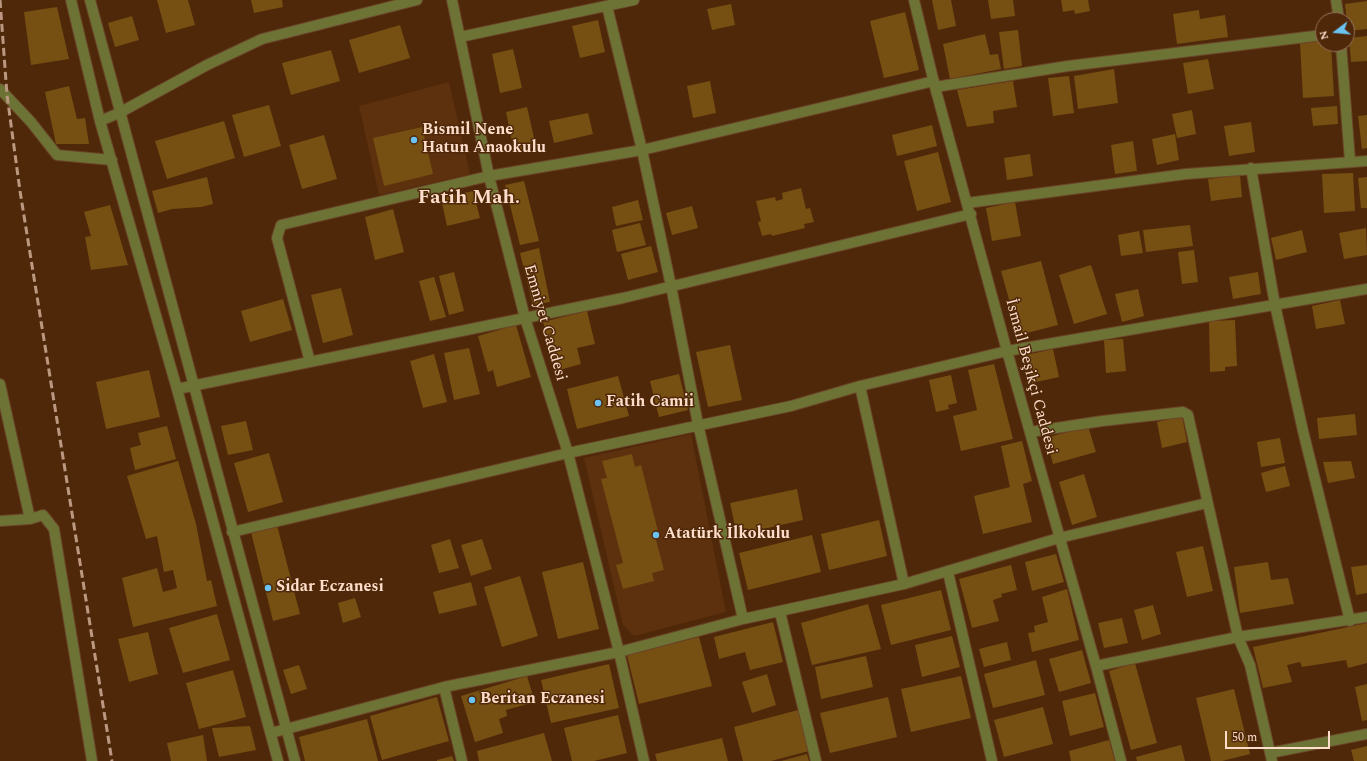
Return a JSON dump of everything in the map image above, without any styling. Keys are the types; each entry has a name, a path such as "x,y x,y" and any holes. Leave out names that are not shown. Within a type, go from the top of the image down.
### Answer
{"street":[{"path":"71,0 100,121 177,389 272,733 278,761"},
{"path":"90,0 119,113 194,384 232,532 288,730 295,761"},
{"path":"100,121 119,113 207,65 262,39 417,0"},
{"name":"Emniyet Caddesi","path":"452,0 490,176 525,318 568,453 619,652 644,761"},
{"path":"460,37 613,3 634,0"},
{"name":"İsmail Beşikçi Caddesi","path":"914,0 934,84 1006,351 1096,666 1121,761"},
{"path":"1336,0 1338,12"},
{"path":"613,3 698,424 743,619"},
{"path":"310,362 277,238 281,226 490,176 642,150 934,84 1315,36"},
{"path":"1342,52 1350,161"},
{"path":"0,89 31,122 56,155 112,160"},
{"path":"967,203 1186,174 1251,168 1367,161"},
{"path":"1251,168 1275,305 1303,432 1350,621"},
{"path":"177,389 194,384 525,318 671,286 970,214"},
{"path":"232,532 568,453 698,424 791,406 860,386 1006,351 1367,289"},
{"path":"0,384 30,519"},
{"path":"860,386 904,584"},
{"path":"1030,432 1102,420 1183,412 1188,415 1238,637 1250,665 1271,757 1367,734"},
{"path":"272,733 288,730 444,687 619,652 743,619 904,584 1059,538 1207,503"},
{"path":"0,521 30,519 43,515 54,529 92,761"},
{"path":"948,572 992,761"},
{"path":"780,612 816,761"},
{"path":"1096,666 1238,637 1367,618"},
{"path":"444,687 462,761"}],"shaded area":[{"name":"Bismil Nene Hatun Anaokulu","path":"449,82 470,174 379,195 359,106"},
{"name":"Atatürk İlkokulu","path":"691,434 726,612 634,636 623,625 584,458"}],"building":[{"path":"157,0 188,0 195,25 166,33"},
{"path":"251,0 282,0 283,7 254,13"},
{"path":"932,0 951,0 956,26 938,30"},
{"path":"988,0 1013,0 1015,16 991,19"},
{"path":"1061,0 1088,0 1090,11 1075,14 1074,10 1063,12"},
{"path":"1367,1 1367,29 1355,30 1355,12 1346,12 1345,4"},
{"path":"731,4 735,25 712,30 707,9"},
{"path":"57,7 69,59 31,65 24,12"},
{"path":"1199,10 1200,19 1225,15 1228,37 1177,44 1173,14"},
{"path":"905,12 919,70 884,78 870,21"},
{"path":"132,16 139,40 115,47 108,23"},
{"path":"598,20 605,52 580,58 572,26"},
{"path":"400,25 410,58 359,73 349,40"},
{"path":"1018,30 1022,66 1004,69 999,32"},
{"path":"985,34 990,55 998,54 1001,69 950,79 943,44"},
{"path":"1367,36 1367,61 1351,62 1350,52 1355,52 1355,37"},
{"path":"1315,42 1315,52 1331,52 1334,96 1303,98 1300,43"},
{"path":"513,49 522,88 500,93 492,54"},
{"path":"331,50 340,81 291,95 282,63"},
{"path":"1208,59 1214,89 1188,94 1183,63"},
{"path":"1114,69 1118,103 1078,109 1074,76"},
{"path":"1069,76 1074,113 1053,116 1048,78"},
{"path":"710,81 716,113 693,118 687,86"},
{"path":"1013,81 1017,107 993,111 994,123 967,127 957,90"},
{"path":"69,86 77,119 85,118 89,144 56,144 45,92"},
{"path":"269,105 281,146 244,157 232,115"},
{"path":"1337,106 1338,124 1313,126 1311,108"},
{"path":"527,107 536,146 514,151 506,112"},
{"path":"1192,110 1196,134 1177,138 1172,114"},
{"path":"588,113 593,134 554,143 549,121"},
{"path":"1367,115 1367,148 1362,149 1358,116"},
{"path":"224,121 235,158 167,179 155,141"},
{"path":"1251,122 1255,152 1229,156 1224,126"},
{"path":"932,125 937,146 897,156 892,135"},
{"path":"422,127 433,174 384,186 373,138"},
{"path":"1175,134 1179,160 1157,165 1152,139"},
{"path":"324,135 337,179 302,189 289,145"},
{"path":"1133,141 1137,171 1115,174 1111,145"},
{"path":"938,152 951,202 917,211 904,161"},
{"path":"1030,154 1033,176 1007,180 1004,158"},
{"path":"1353,173 1355,211 1324,213 1322,174"},
{"path":"1240,175 1242,197 1211,201 1208,179"},
{"path":"207,177 213,204 201,207 172,209 158,213 152,191"},
{"path":"1367,177 1367,208 1361,208 1358,178"},
{"path":"524,181 539,241 520,245 505,185"},
{"path":"801,188 806,209 810,208 814,222 804,224 805,228 772,236 771,234 762,236 758,222 761,221 756,201 775,197 776,201 783,199 782,193"},
{"path":"473,191 480,218 447,226 441,198"},
{"path":"638,200 643,220 616,226 612,207"},
{"path":"1015,202 1021,236 992,241 986,208"},
{"path":"110,205 128,265 91,270 85,237 91,236 84,212"},
{"path":"692,206 698,228 672,235 666,213"},
{"path":"393,209 404,252 375,260 365,217"},
{"path":"640,223 646,245 617,252 612,230"},
{"path":"1190,225 1193,246 1146,252 1143,230"},
{"path":"1366,228 1367,255 1344,259 1339,233"},
{"path":"1302,230 1307,252 1276,260 1271,238"},
{"path":"1139,231 1143,253 1121,256 1118,235"},
{"path":"651,246 658,272 628,280 621,254"},
{"path":"539,248 550,302 533,305 520,253"},
{"path":"1194,250 1198,282 1182,284 1178,252"},
{"path":"1041,261 1058,325 1019,335 1001,271"},
{"path":"1091,265 1107,314 1074,324 1059,275"},
{"path":"454,272 464,311 449,315 439,276"},
{"path":"1258,272 1261,294 1233,299 1229,277"},
{"path":"434,277 446,317 430,321 419,281"},
{"path":"341,288 353,335 323,343 311,295"},
{"path":"1138,289 1144,316 1122,322 1115,294"},
{"path":"283,299 292,330 250,342 241,311"},
{"path":"1340,300 1345,324 1316,329 1312,306"},
{"path":"587,311 595,344 577,348 581,364 556,371 543,322"},
{"path":"1235,320 1237,366 1225,367 1225,371 1210,372 1209,321"},
{"path":"516,325 531,377 497,387 493,370 488,372 478,336"},
{"path":"1123,339 1126,371 1106,373 1104,340"},
{"path":"730,345 742,400 708,407 696,352"},
{"path":"469,348 480,394 454,400 444,353"},
{"path":"1053,349 1059,377 1032,383 1026,355"},
{"path":"434,354 447,402 423,408 410,361"},
{"path":"994,364 1013,439 961,451 953,416 977,410 968,370"},
{"path":"149,370 160,417 106,429 96,382"},
{"path":"679,374 688,410 659,417 650,381"},
{"path":"951,375 957,403 948,405 949,409 936,412 929,380"},
{"name":"Fatih Camii","path":"618,376 629,416 577,429 567,389"},
{"path":"1355,414 1357,435 1319,439 1317,418"},
{"path":"1182,416 1187,442 1162,448 1157,422"},
{"path":"246,421 253,450 228,455 221,426"},
{"path":"167,426 176,459 135,470 130,448 141,445 138,433"},
{"path":"1088,426 1096,452 1053,464 1046,438"},
{"path":"1280,438 1285,463 1261,467 1257,442"},
{"path":"1022,441 1032,481 1023,484 1032,522 983,534 974,496 1010,487 1001,446"},
{"path":"269,453 283,502 248,512 234,463"},
{"path":"632,454 635,467 641,465 659,535 655,536 664,570 652,573 654,581 623,589 616,565 623,563 601,479 607,478 602,461"},
{"path":"178,461 196,524 207,581 211,580 217,606 133,627 122,578 157,568 163,592 177,588 173,570 164,572 157,536 146,539 127,476"},
{"path":"1351,461 1355,478 1328,483 1323,462"},
{"path":"1285,466 1290,486 1266,492 1261,473"},
{"path":"1084,474 1097,517 1072,525 1059,482"},
{"path":"797,489 803,520 737,535 730,503"},
{"path":"879,520 887,556 829,570 821,534"},
{"path":"277,525 300,614 273,621 251,532"},
{"path":"812,535 821,572 748,590 739,553"},
{"path":"450,539 459,568 439,573 431,545"},
{"path":"482,539 492,569 471,576 461,545"},
{"path":"1203,546 1213,591 1187,597 1176,552"},
{"path":"1056,554 1064,582 1032,591 1025,562"},
{"path":"583,562 599,629 558,639 542,572"},
{"path":"1268,562 1271,580 1288,578 1294,604 1240,613 1234,567"},
{"path":"1011,565 1017,590 1001,594 1002,597 993,600 999,621 972,628 959,579"},
{"path":"1367,565 1367,593 1356,595 1351,567"},
{"path":"520,576 538,636 502,647 484,587"},
{"path":"471,582 477,605 439,614 433,592"},
{"path":"1067,589 1079,640 1032,652 1028,633 1035,632 1034,626 1048,622 1042,597"},
{"path":"941,590 951,630 891,645 881,605"},
{"path":"355,598 361,617 343,623 338,603"},
{"path":"868,604 881,649 812,665 801,623"},
{"path":"1153,605 1161,634 1142,640 1134,610"},
{"path":"217,614 230,660 183,673 169,628"},
{"path":"1122,618 1128,643 1104,648 1098,623"},
{"path":"773,622 783,662 750,670 745,652 719,659 714,637"},
{"path":"1367,623 1367,663 1348,668 1346,660 1302,667 1300,662 1287,665 1292,682 1263,688 1253,647"},
{"path":"148,632 158,674 129,682 118,639"},
{"path":"952,636 960,667 922,677 915,645"},
{"path":"699,637 712,686 639,704 627,655"},
{"path":"1007,642 1011,660 984,667 979,649"},
{"path":"1082,650 1091,683 1059,692 1049,659"},
{"path":"866,656 873,687 821,699 815,667"},
{"path":"1036,660 1045,695 993,708 984,674"},
{"path":"1135,663 1157,743 1131,750 1109,671"},
{"path":"609,664 619,708 551,723 541,680"},
{"path":"299,665 307,689 291,694 283,670"},
{"path":"233,670 246,717 199,729 186,683"},
{"path":"767,674 776,705 752,713 742,682"},
{"path":"527,676 535,702 506,710 507,716 499,719 503,733 475,742 461,696"},
{"path":"961,676 971,718 911,732 901,689"},
{"path":"1367,684 1367,720 1362,721 1355,687"},
{"path":"1234,689 1250,754 1222,761 1211,761 1196,698"},
{"path":"1095,693 1104,727 1070,736 1062,701"},
{"path":"437,697 449,741 382,760 370,716"},
{"path":"888,697 897,737 830,753 820,713"},
{"path":"1043,707 1053,744 1004,757 994,720"},
{"path":"798,710 809,751 771,761 743,761 734,727"},
{"path":"618,715 627,753 594,761 572,761 564,728"},
{"path":"367,719 378,761 305,761 299,737"},
{"path":"250,726 256,750 219,757 212,728"},
{"path":"544,733 552,761 479,761 477,751"},
{"path":"203,735 207,761 171,761 167,743"},
{"path":"722,738 728,761 657,761 655,754"},
{"path":"1109,740 1115,761 1071,761 1069,751"},
{"path":"1181,745 1185,761 1137,761 1136,757"},
{"path":"1367,746 1367,761 1354,761 1351,750"},
{"path":"807,754 809,761 781,761"},
{"path":"452,756 454,761 437,761 437,760"}],"railway":[{"path":"0,0 7,95 20,191 112,761"}],"place":[{"name":"Bismil Nene Hatun Anaokulu","path":"414,140"},
{"name":"Fatih Camii","path":"598,403"},
{"name":"Atatürk İlkokulu","path":"656,535"},
{"name":"Sidar Eczanesi","path":"268,588"},
{"name":"Beritan Eczanesi","path":"472,700"}],"district":[{"name":"Fatih Mah.","path":"469,199"}]}
